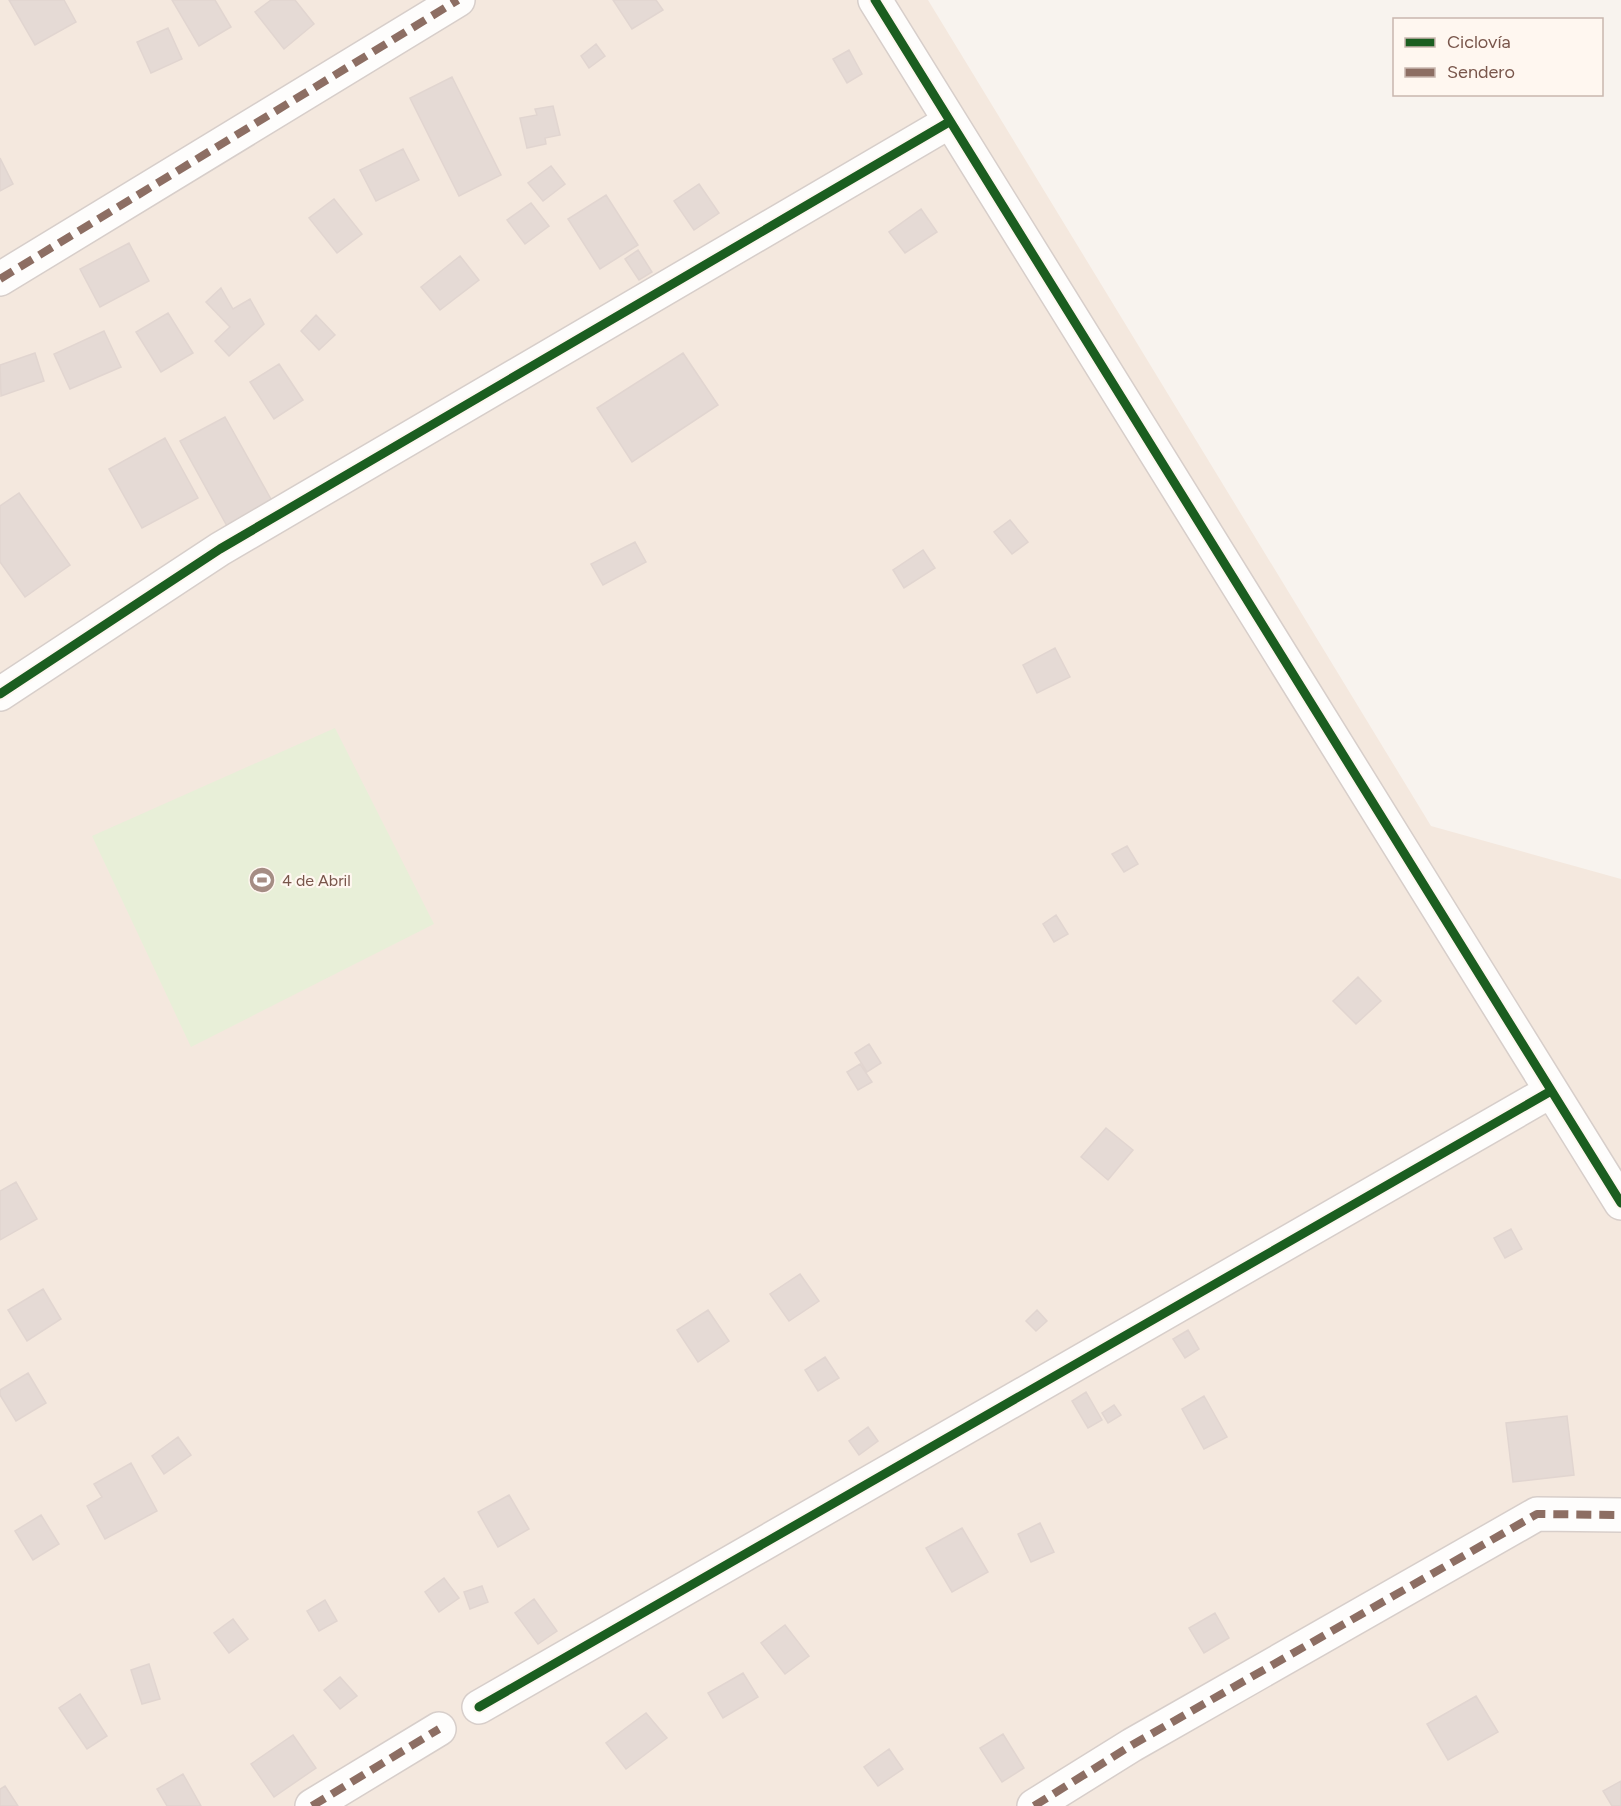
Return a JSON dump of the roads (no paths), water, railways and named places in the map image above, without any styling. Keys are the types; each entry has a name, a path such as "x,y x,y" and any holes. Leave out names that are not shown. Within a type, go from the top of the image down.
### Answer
{"street":[{"path":"0,279 458,0"},
{"path":"874,0 1621,1203"},
{"path":"0,694 220,549 949,122"},
{"path":"479,1707 1551,1091"},
{"path":"1034,1806 1131,1744 1537,1514 1621,1515"},
{"path":"312,1806 439,1729"}],"place":[{"name":"4 de Abril","path":"262,880"}]}
